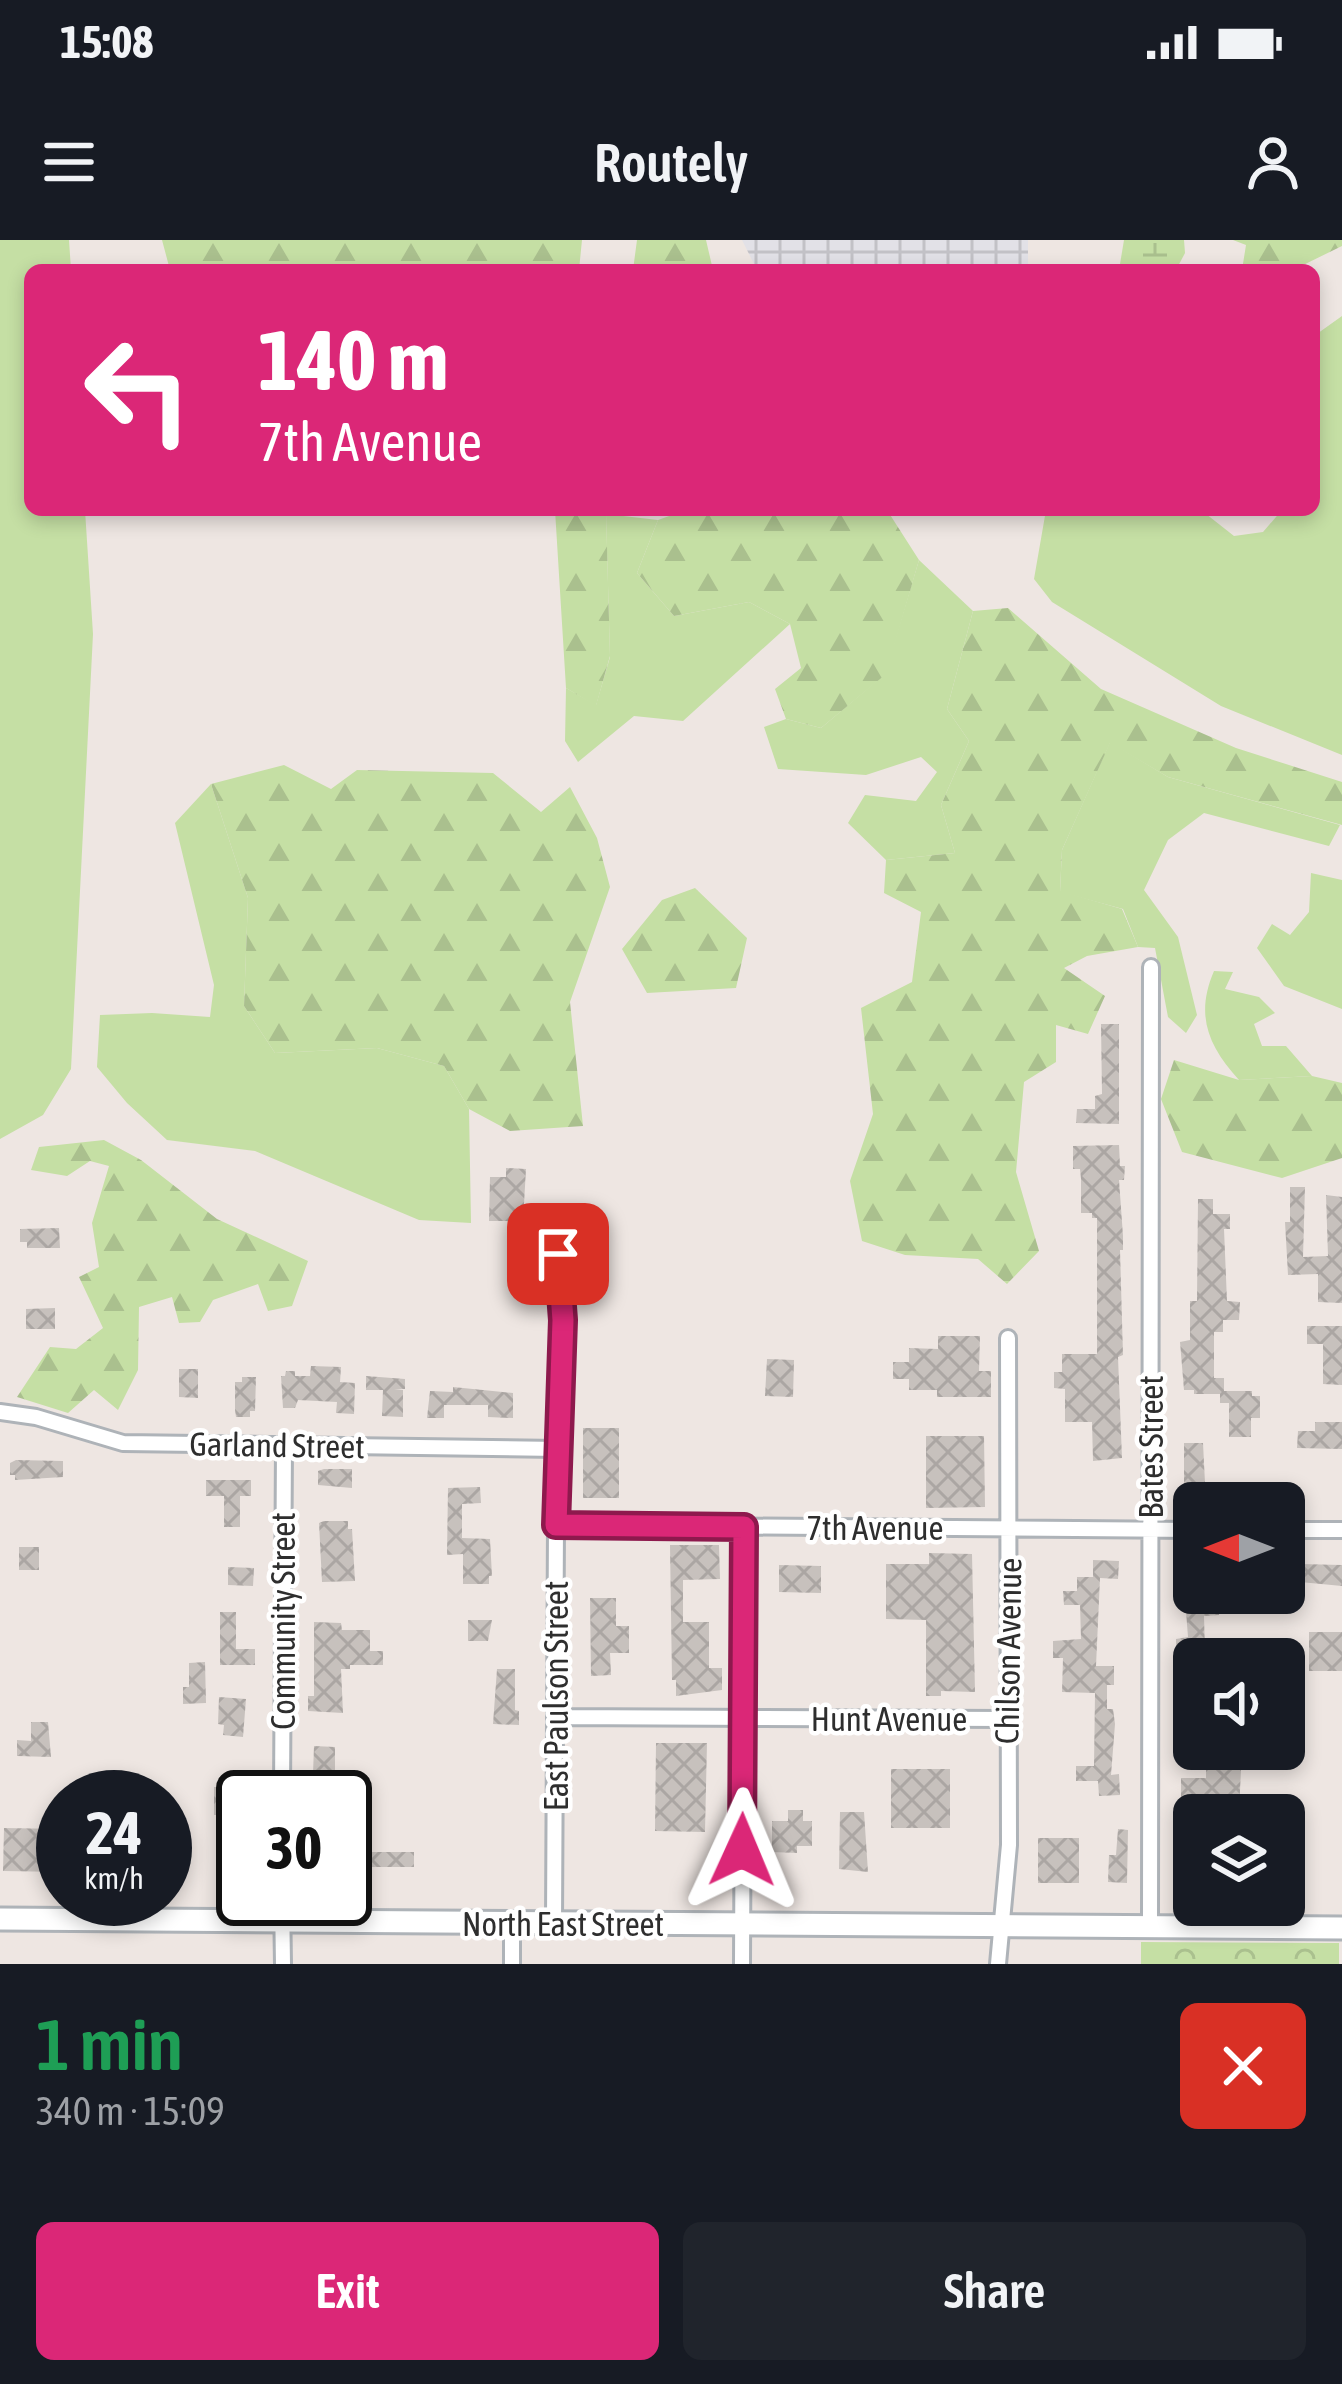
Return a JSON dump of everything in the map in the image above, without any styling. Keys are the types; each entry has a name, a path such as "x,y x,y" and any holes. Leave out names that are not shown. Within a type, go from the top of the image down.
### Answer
{"main road":[{"name":"North East Street","path":"0,1919 216,1913"},
{"name":"North East Street","path":"372,1916 512,1923 1342,1928"}],"street":[{"name":"Bates Street","path":"1150,967 1150,1926"},
{"name":"East Paulson Street","path":"554,1923 557,1449 563,1320 558,1254"},
{"name":"Chilson Avenue","path":"998,1964 1010,1845 1008,1338"},
{"name":"Garland Street","path":"0,1412 36,1417 123,1443 557,1449"},
{"name":"Community Street","path":"282,1770 284,1445"},
{"name":"7th Avenue","path":"556,1525 1173,1530"},
{"path":"742,1964 744,1527"},
{"path":"1305,1530 1342,1530"},
{"name":"Hunt Avenue","path":"556,1717 1006,1719"},
{"path":"512,1923 512,1964"},
{"path":"282,1926 283,1964"}],"shaded area":[{"path":"742,240 1028,240 1028,264 754,264"}],"green space":[{"path":"0,240 69,240 71,264 24,264 24,516 85,516 93,634 71,1069 43,1115 0,1139"},
{"path":"162,240 582,240 580,264 168,264"},
{"path":"637,240 706,240 712,264 634,264"},
{"path":"1124,240 1184,240 1179,264 1120,264"},
{"path":"1233,240 1342,240 1342,246 1305,264 1243,264 1246,245"},
{"path":"1342,316 1342,755 1221,706 1052,602 1034,579 1045,516 1209,516 1234,536 1263,532 1277,516 1320,516 1320,332"},
{"path":"555,516 606,516 610,656 596,706 566,688"},
{"path":"606,516 658,520 637,573 674,616 749,602 790,624 683,721 634,716 578,762 565,741 566,688 596,705 610,657"},
{"path":"669,516 891,516 919,560 886,674 821,728 786,719 775,689 801,668 790,624 749,602 674,616 637,573 658,520"},
{"path":"919,560 973,611 947,709 969,741 941,805 955,853 886,860 848,823 865,795 916,801 937,772 921,757 866,775 778,769 764,727 786,719 821,728 885,674"},
{"path":"1008,608 1101,689 1236,748 1342,782 1342,825 1168,777 1110,743 1062,850 1060,891 1122,909 1138,947 1087,956 1064,968 1105,996 1088,1034 1056,1025 1056,1062 1024,1082 1016,1172 1039,1251 1007,1284 978,1259 905,1255 862,1241 850,1181 873,1114 861,1008 912,982 921,912 884,893 886,860 955,853 941,805 969,741 947,709 973,611"},
{"path":"1110,742 1168,777 1340,825 1329,846 1204,813 1168,840 1144,890 1178,937 1197,1015 1186,1033 1168,1017 1155,948 1138,947 1123,909 1060,892 1062,850"},
{"path":"284,765 331,789 357,770 493,773 541,812 570,787 597,838 610,887 570,1002 583,1126 510,1131 469,1109 444,1066 377,1048 275,1053 244,1006 248,898 211,784"},
{"path":"211,784 248,898 244,1006 275,1053 377,1048 444,1066 469,1109 471,1223 419,1220 255,1151 167,1140 97,1067 100,1015 210,1017 214,985 175,823"},
{"path":"1311,873 1342,880 1342,1009 1284,986 1257,948 1272,924 1290,935 1309,912"},
{"path":"695,888 747,938 736,988 647,993 622,949 662,900"},
{"path":"1214,971 1233,972 1225,989 1259,997 1275,1013 1254,1024 1262,1046 1286,1046 1312,1076 1239,1080 1212,1042 1205,1016"},
{"path":"1174,1060 1239,1080 1312,1076 1342,1083 1342,1158 1282,1178 1182,1152 1161,1099"},
{"path":"104,1140 141,1160 217,1219 308,1261 292,1306 268,1311 258,1284 213,1300 200,1322 179,1323 172,1297 139,1307 138,1370 118,1410 94,1390 68,1413 17,1397 50,1347 76,1349 103,1328 79,1277 99,1267 92,1223 109,1166 90,1161 67,1176 31,1170 39,1147"},
{"path":"1141,1942 1339,1943 1339,1964 1141,1964"}],"building":[{"path":"1101,1024 1119,1024 1119,1124 1076,1123 1077,1109 1095,1109 1095,1096 1102,1094"},
{"path":"1119,1145 1120,1166 1125,1166 1124,1180 1119,1180 1122,1458 1093,1461 1092,1422 1065,1422 1065,1389 1054,1388 1054,1372 1062,1372 1062,1354 1097,1354 1097,1218 1081,1213 1080,1169 1073,1169 1073,1146"},
{"path":"506,1168 526,1169 523,1221 489,1221 490,1177 506,1177"},
{"path":"1290,1187 1305,1187 1303,1257 1328,1256 1326,1195 1342,1197 1342,1303 1318,1302 1318,1274 1288,1275 1285,1222 1290,1222"},
{"path":"1198,1199 1213,1199 1213,1214 1230,1214 1230,1229 1224,1229 1227,1301 1240,1302 1239,1320 1223,1320 1223,1332 1214,1332 1214,1378 1224,1378 1224,1391 1252,1391 1252,1396 1260,1396 1260,1418 1251,1418 1251,1437 1229,1437 1229,1403 1220,1403 1220,1394 1184,1390 1180,1342 1190,1340 1190,1301 1197,1301"},
{"path":"59,1228 60,1248 27,1248 27,1242 20,1242 20,1229"},
{"path":"55,1308 55,1329 26,1329 26,1309"},
{"path":"1307,1326 1342,1326 1342,1385 1323,1384 1323,1344 1307,1344"},
{"path":"938,1336 980,1336 979,1371 991,1371 991,1397 937,1397 937,1390 909,1390 909,1379 893,1379 893,1362 909,1362 909,1348 938,1349"},
{"path":"767,1359 794,1360 793,1397 765,1396"},
{"path":"311,1366 341,1367 340,1382 355,1383 354,1414 336,1413 337,1402 298,1400 295,1408 283,1408 281,1376 295,1371 295,1376 310,1376"},
{"path":"179,1369 198,1369 198,1398 179,1397"},
{"path":"366,1376 405,1379 405,1389 394,1389 403,1390 403,1417 382,1416 383,1390 366,1390"},
{"path":"242,1377 256,1377 255,1411 250,1411 250,1417 236,1417 235,1382 242,1382"},
{"path":"453,1387 513,1393 513,1418 488,1417 488,1405 444,1405 444,1418 427,1418 430,1391 453,1392"},
{"path":"1315,1422 1342,1422 1342,1449 1297,1448 1298,1431 1315,1431"},
{"path":"583,1428 619,1428 619,1498 583,1498"},
{"path":"926,1436 984,1436 985,1507 926,1508"},
{"path":"1184,1443 1203,1443 1205,1482 1184,1482"},
{"path":"63,1461 63,1477 15,1480 10,1463"},
{"path":"352,1469 352,1488 318,1485 318,1471"},
{"path":"206,1480 251,1480 251,1496 240,1496 240,1527 224,1527 224,1496 206,1496"},
{"path":"480,1487 481,1503 462,1504 462,1538 490,1539 492,1576 489,1584 463,1584 463,1554 447,1555 448,1488"},
{"path":"348,1521 355,1581 322,1582 319,1523"},
{"path":"670,1545 719,1545 720,1579 683,1580 683,1622 709,1622 709,1668 722,1668 722,1690 676,1696"},
{"path":"19,1547 39,1547 39,1570 19,1570"},
{"path":"929,1553 972,1554 975,1692 941,1691 941,1696 926,1696 926,1620 886,1619 886,1564 929,1564"},
{"path":"1093,1560 1119,1561 1118,1579 1100,1578 1096,1666 1114,1666 1114,1685 1107,1685 1107,1709 1113,1709 1111,1775 1119,1774 1120,1795 1099,1796 1098,1781 1076,1781 1076,1766 1094,1766 1095,1693 1062,1692 1063,1658 1053,1658 1053,1641 1081,1639 1080,1605 1064,1605 1063,1591 1077,1591 1077,1577 1093,1577"},
{"path":"1305,1564 1342,1565 1342,1586 1305,1582"},
{"path":"779,1565 821,1566 821,1593 779,1592"},
{"path":"228,1567 254,1568 253,1586 228,1585"},
{"path":"590,1598 616,1598 616,1626 629,1626 629,1653 610,1653 611,1675 591,1676"},
{"path":"220,1612 236,1612 236,1649 255,1649 255,1665 220,1665"},
{"path":"1186,1614 1219,1614 1204,1616 1205,1638 1182,1638 1188,1637"},
{"path":"468,1620 492,1620 488,1641 468,1641"},
{"path":"314,1622 341,1623 342,1630 370,1630 370,1651 383,1651 383,1665 341,1669 343,1713 308,1711 308,1696 314,1696"},
{"path":"1309,1632 1342,1632 1342,1671 1309,1671"},
{"path":"205,1662 206,1703 183,1704 189,1663"},
{"path":"497,1669 515,1669 519,1725 493,1724"},
{"path":"219,1697 246,1699 243,1737 223,1735 224,1725 218,1724"},
{"path":"31,1722 48,1722 51,1757 17,1756 17,1740 31,1741"},
{"path":"656,1743 707,1743 705,1832 655,1831"},
{"path":"314,1746 335,1747 335,1770 313,1770"},
{"path":"891,1769 950,1769 950,1828 891,1828"},
{"path":"1206,1770 1241,1770 1240,1794 1181,1794 1181,1778 1206,1778"},
{"path":"788,1810 803,1810 803,1821 812,1821 812,1846 797,1846 797,1853 772,1852 772,1821 788,1821"},
{"path":"840,1812 864,1812 868,1872 839,1869"},
{"path":"4,1828 36,1829 36,1872 3,1871"},
{"path":"1118,1829 1128,1830 1127,1883 1108,1882 1109,1855 1116,1855"},
{"path":"1038,1838 1079,1838 1079,1883 1038,1883"},
{"path":"372,1852 414,1852 414,1867 372,1867"}],"route":[{"path":"558,1254 563,1320 556,1525 744,1527 742,1850"}]}
